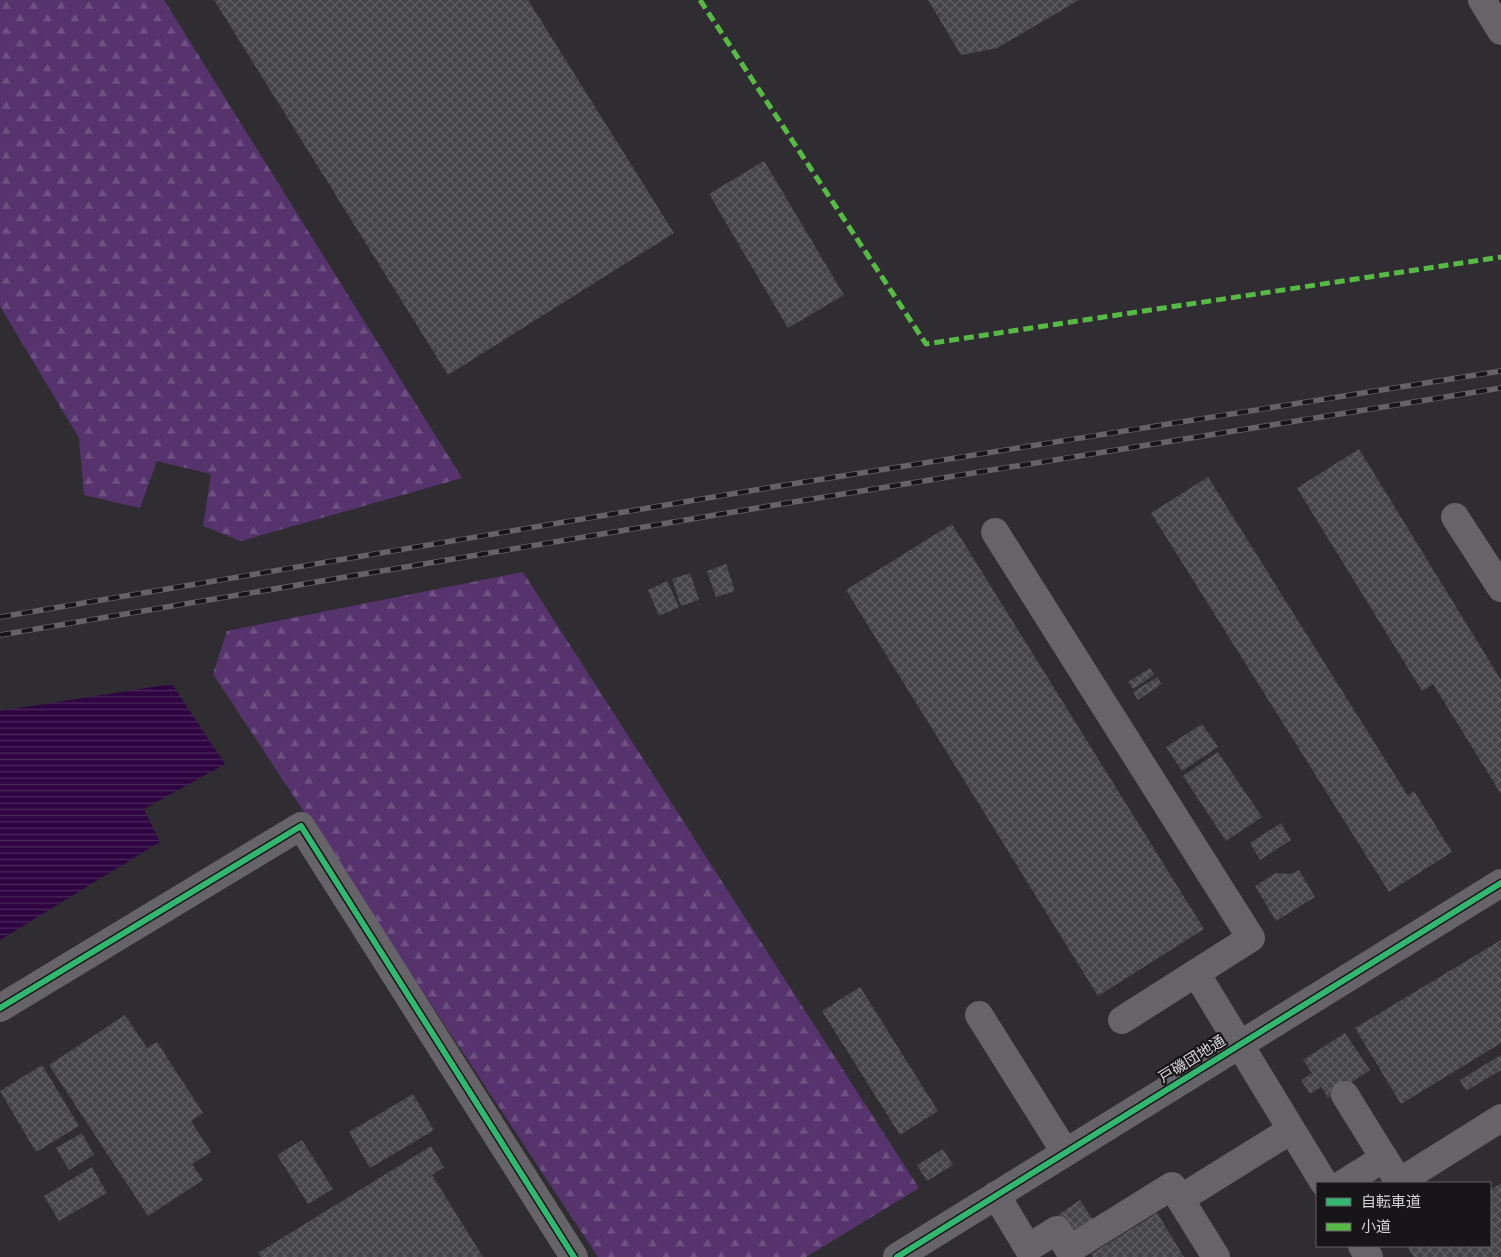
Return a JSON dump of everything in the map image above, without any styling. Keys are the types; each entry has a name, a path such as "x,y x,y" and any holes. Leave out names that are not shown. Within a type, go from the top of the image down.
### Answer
{"street":[{"path":"1482,0 1501,31"},
{"path":"1455,517 1501,588"},
{"path":"995,532 1251,938 1122,1020"},
{"path":"0,1008 300,826 574,1257"},
{"name":"戸磯団地通","path":"896,1257 1501,883"},
{"path":"1196,972 1323,1182"},
{"path":"979,1015 1065,1152"},
{"path":"1345,1095 1399,1182 1501,1118"},
{"path":"1180,1199 1291,1130"},
{"path":"1346,1182 1384,1158"},
{"path":"996,1195 1028,1248 1057,1230 1069,1250 1172,1186 1216,1257"}],"green space":[{"path":"0,0 164,0 462,478 241,541 203,526 211,474 157,461 140,508 84,495 79,438 0,306"},
{"path":"523,572 919,1188 806,1257 598,1257 213,674 227,631"}],"shaded area":[{"path":"172,684 225,764 144,809 160,842 0,940 0,711"}],"building":[{"path":"214,0 528,0 674,233 448,375"},
{"path":"928,0 1079,0 997,48 961,55"},
{"path":"764,161 844,295 788,328 709,194"},
{"path":"1359,449 1501,680 1501,794 1433,684 1422,691 1297,488"},
{"path":"1208,477 1408,796 1414,791 1452,852 1389,892 1151,513"},
{"path":"952,524 1204,929 1098,996 846,590"},
{"path":"726,564 735,591 716,597 707,571"},
{"path":"690,573 699,600 681,606 672,579"},
{"path":"667,581 679,607 659,616 648,590"},
{"path":"1150,668 1154,675 1133,689 1128,682"},
{"path":"1157,677 1162,684 1138,700 1133,692"},
{"path":"1202,724 1218,747 1182,771 1166,747"},
{"path":"1218,752 1262,817 1226,841 1183,776"},
{"path":"1281,823 1291,840 1260,860 1250,843"},
{"path":"1299,870 1315,897 1276,921 1255,886 1276,873 1291,874"},
{"path":"1501,940 1501,1043 1401,1104 1355,1028"},
{"path":"860,987 938,1111 900,1135 822,1011"},
{"path":"125,1015 147,1048 157,1042 203,1113 191,1121 211,1152 192,1164 203,1180 148,1216 49,1065"},
{"path":"1345,1033 1370,1070 1328,1098 1321,1087 1310,1094 1301,1080 1312,1073 1303,1060"},
{"path":"1501,1055 1501,1070 1466,1091 1460,1080"},
{"path":"42,1065 79,1126 36,1152 0,1091"},
{"path":"413,1094 434,1130 370,1168 349,1132"},
{"path":"82,1133 94,1155 69,1170 56,1148"},
{"path":"302,1140 333,1189 308,1204 277,1155"},
{"path":"431,1146 444,1167 432,1175 483,1257 261,1257 258,1253"},
{"path":"943,1149 953,1165 927,1181 917,1165"},
{"path":"92,1167 107,1193 59,1221 44,1196"},
{"path":"1501,1183 1501,1257 1414,1257 1408,1247 1491,1247 1491,1189"},
{"path":"1080,1200 1093,1220 1071,1235 1058,1215"},
{"path":"1157,1213 1184,1257 1093,1257 1091,1254"}],"railway":[{"path":"0,617 773,487 1501,371"},
{"path":"0,635 775,505 1501,388"}],"marked path":[{"path":"700,0 926,344 1501,257"}],"cycle path":[{"path":"0,1008 301,826 574,1257"},
{"path":"897,1257 1501,883"}]}
